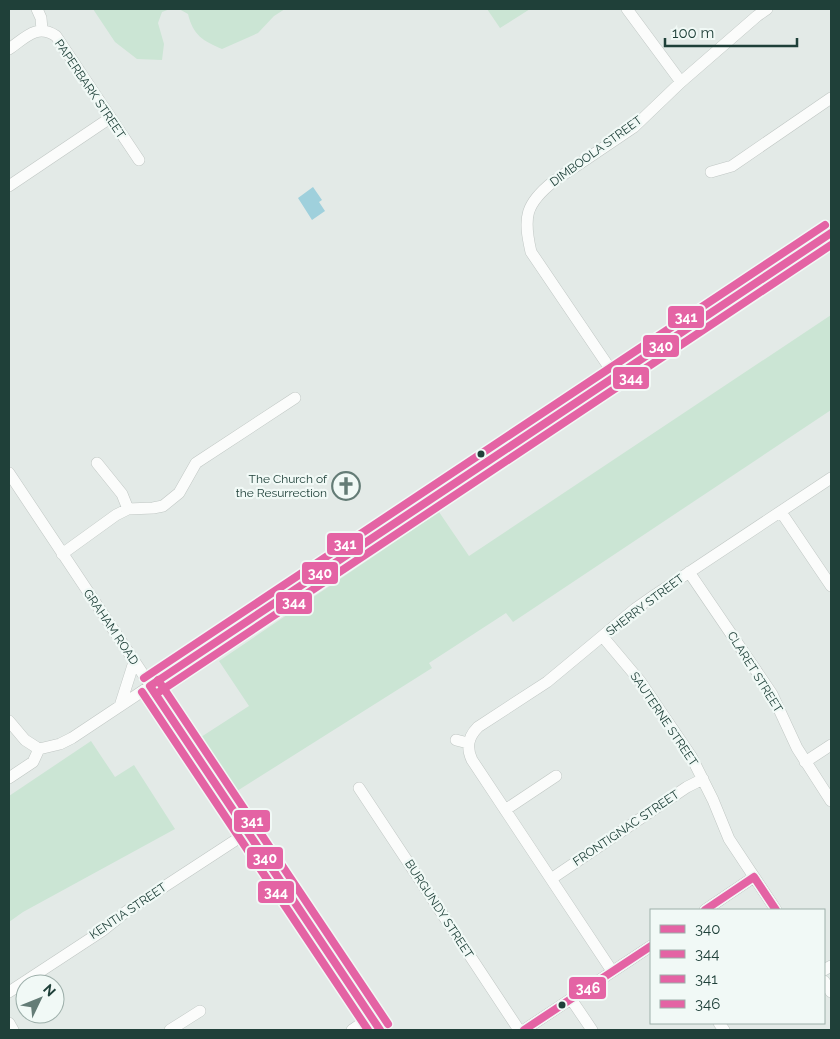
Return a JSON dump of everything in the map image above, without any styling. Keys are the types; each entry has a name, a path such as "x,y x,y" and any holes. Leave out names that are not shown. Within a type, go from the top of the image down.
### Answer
{"street":[{"path":"37,9 41,18 42,30"},
{"path":"627,9 681,82"},
{"name":"DIMBOOLA STREET","path":"615,376 531,252 526,220 532,204 542,190 634,127 754,12 767,9"},
{"name":"PAPERBARK STREET","path":"9,49 33,32 42,30 56,36 138,160"},
{"path":"711,172 732,166 831,98"},
{"path":"9,186 110,118"},
{"path":"9,721 25,740 39,749 60,744 72,738 831,233"},
{"path":"62,554 128,508 163,506 179,493 196,463 295,398"},
{"path":"97,463 116,487 128,508"},
{"name":"GRAHAM ROAD","path":"9,473 380,1030"},
{"name":"SHERRY STREET","path":"468,742 478,727 547,682 635,609 831,478"},
{"path":"781,512 831,586"},
{"name":"CLARET STREET","path":"689,572 772,694 805,762 831,801"},
{"name":"SAUTERNE STREET","path":"602,637 652,698 691,756 729,839 775,909"},
{"path":"120,706 134,662"},
{"path":"456,740 468,742 469,754 472,760 612,971"},
{"path":"805,762 831,745"},
{"path":"9,778 33,762 39,749"},
{"path":"505,810 556,776"},
{"name":"FRONTIGNAC STREET","path":"550,878 687,787 703,779"},
{"name":"BURGUNDY STREET","path":"359,788 519,1030"},
{"name":"KENTIA STREET","path":"9,992 102,930 127,911 248,832"},
{"path":"706,909 754,877"},
{"path":"524,1030 650,947"},
{"path":"571,999 592,1030"},
{"path":"170,1030 200,1011"},
{"path":"352,1030 371,1017"},
{"path":"9,1023 13,1030"}],"green space":[{"path":"93,9 170,9 162,12 158,23 164,44 162,60 137,59 115,42"},
{"path":"179,9 285,9 274,16 258,33 222,49 200,36 193,27 188,14"},
{"path":"487,9 530,9 500,28"},
{"path":"831,315 831,410 513,622 506,613 429,663 432,668 237,791 201,737 249,706 219,661 439,512 469,556"},
{"path":"91,741 115,777 134,765 175,829 23,912 9,922 9,796"}],"water":[{"path":"313,187 322,200 319,202 325,211 312,220 298,198"}],"transit line":[{"name":"341","path":"144,678 825,225"},
{"name":"340","path":"150,686 831,233"},
{"name":"344","path":"156,694 831,245"},
{"name":"341","path":"158,680 388,1024"},
{"name":"340","path":"150,686 380,1030"},
{"name":"344","path":"142,692 368,1030"},
{"name":"346","path":"754,877 775,909"},
{"name":"346","path":"706,909 754,877"},
{"name":"346","path":"524,1030 650,947"}],"place":[{"name":"The Church of the Resurrection","path":"346,486"}]}
